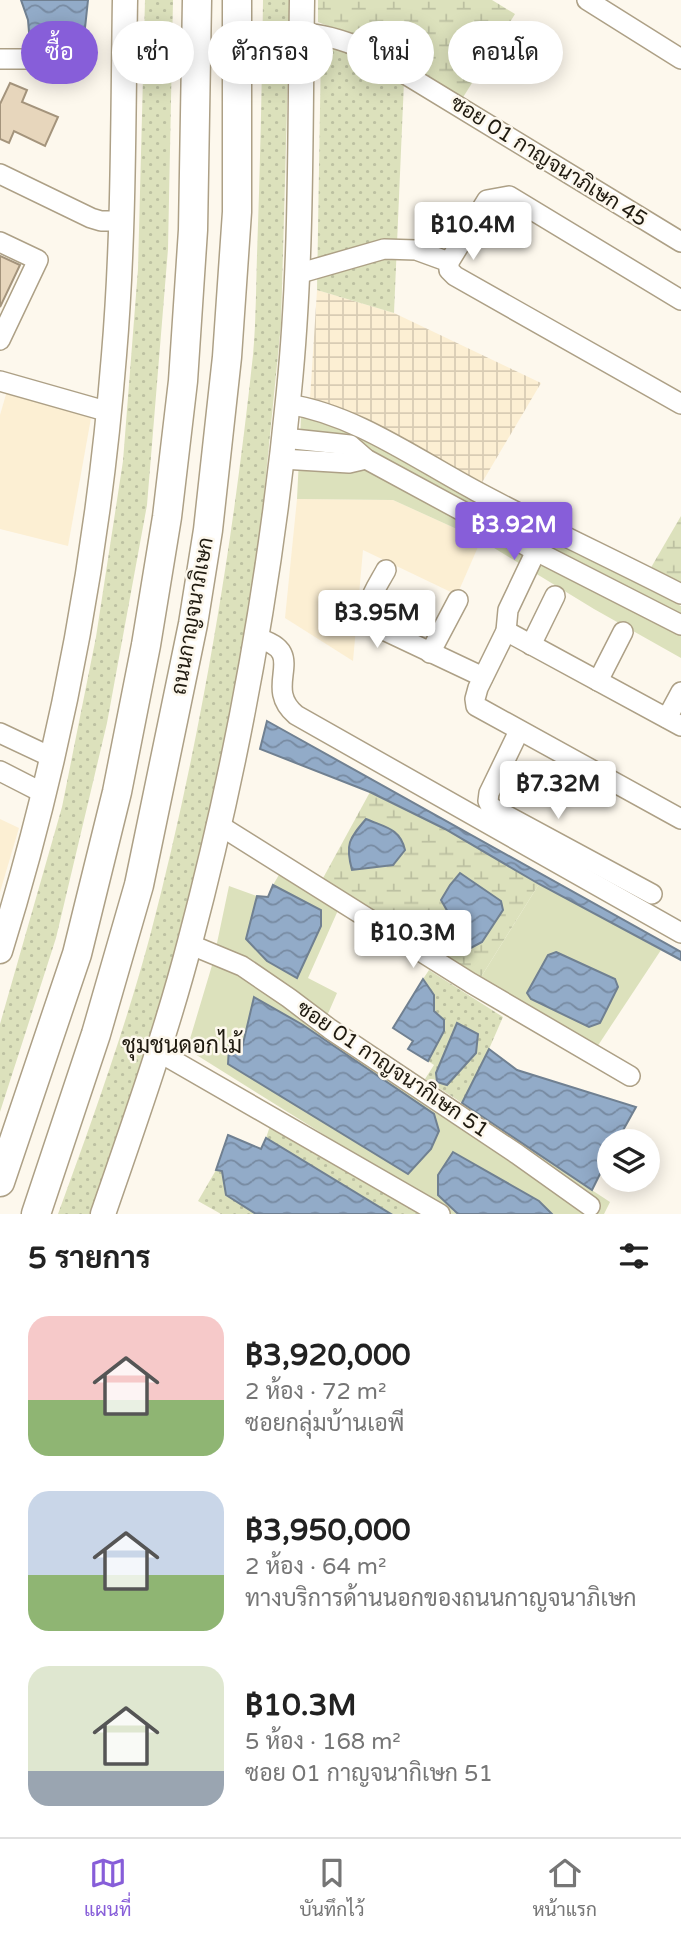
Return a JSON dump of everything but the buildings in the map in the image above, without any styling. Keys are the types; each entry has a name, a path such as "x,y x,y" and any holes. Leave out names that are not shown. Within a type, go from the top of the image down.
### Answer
{"highway":[{"name":"ถนนกาญจนาภิเษก","path":"0,1182 77,954 117,792 159,568 183,381 191,258 197,0"},
{"name":"ถนนกาญจนาภิเษก","path":"36,1214 96,1034 139,885 195,611 209,517 227,357 237,212 237,0"}],"main road":[{"path":"0,951 15,903 64,704 97,519 109,412 122,221 125,0"},
{"path":"302,21 303,0"},
{"path":"105,1213 190,944 219,825 256,638 288,404 297,274 301,84"}],"street":[{"path":"587,0 681,59"},
{"name":"ซอย 01 กาญจนาภิเษก 45","path":"333,37 364,49 681,242"},
{"path":"0,59 21,59"},
{"path":"0,174 91,218 122,221"},
{"path":"681,300 509,196 487,200 449,262 449,270 455,276 681,404"},
{"path":"0,242 38,260 0,340"},
{"path":"297,274 384,249 416,250 449,262"},
{"path":"0,381 109,412"},
{"path":"288,404 313,408 351,424 478,492 681,594"},
{"path":"283,449 350,445 366,459 536,551 681,625"},
{"path":"536,551 508,610 506,631 483,677 475,699 476,706 681,819"},
{"path":"386,570 368,610 368,618 375,626 483,677"},
{"path":"531,645 555,596"},
{"path":"430,653 458,600"},
{"path":"506,631 674,722 681,692"},
{"path":"598,681 623,632"},
{"path":"256,638 272,642 281,651 284,658 282,699 285,706 296,715 681,933"},
{"path":"519,731 489,793 488,801 491,807 652,894"},
{"path":"0,733 51,757"},
{"path":"0,771 43,793"},
{"path":"219,825 471,983 630,1076"},
{"name":"ซอย 01 กาญจนากิเษก 51","path":"190,944 242,966 590,1206"},
{"path":"157,1051 440,1214"}],"shaded area":[{"path":"317,290 394,313 541,383 480,486 310,399"},
{"path":"7,391 91,418 68,546 0,529 0,415"},
{"path":"297,499 393,500 481,540 457,595 363,550 353,661 285,618"},
{"path":"0,819 19,828 0,892"}],"green space":[{"path":"145,0 173,0 173,21 144,21"},
{"path":"263,0 290,0 289,21 263,21"},
{"path":"318,0 492,0 515,14 511,21 448,21 448,84 471,84 462,99 434,82 434,21 347,21 347,33 333,28 333,21 318,21"},
{"path":"333,47 347,53 347,84 404,84 394,313 317,290 320,84 333,84"},
{"path":"143,84 171,84 168,249 147,505 107,723 56,938 0,1112 0,1024 62,807 96,637 123,461 138,269"},
{"path":"261,84 288,84 281,324 258,556 236,690 180,944 111,1162 90,1214 58,1214 119,1041 150,936 199,720 224,575 245,428 254,343"},
{"path":"301,417 334,423 370,439 421,469 681,606 681,658 481,540 393,500 297,499"},
{"path":"681,516 681,587 649,571"},
{"path":"370,792 445,829 539,884 481,977 322,880"},
{"path":"280,873 339,908 308,978 337,993 327,1016 610,1202 604,1214 552,1214 539,1200 438,1175 453,1211 458,1214 451,1214 187,1049 213,962 229,886 257,896 246,939 321,910 273,885","holes":["254,997 431,1149 408,1173 229,1047 242,1049"]},
{"path":"539,884 661,950 597,1047 481,977"},
{"path":"429,970 503,1017 462,1103 425,1079 434,1065 428,1061 444,1031 444,1020 434,1011 434,995 423,979"},
{"path":"271,1123 420,1214 391,1214 266,1138"},
{"path":"216,1170 222,1170 226,1195 256,1214 221,1214 198,1201"}],"water":[{"path":"21,0 88,0 86,21 28,20"},
{"path":"267,721 681,952 681,960 539,884 445,829 370,792 260,749"},
{"path":"366,819 390,829 403,843 405,850 393,865 352,870 350,842"},
{"path":"460,873 501,901 503,910 482,942 467,950 457,944 449,914 441,900"},
{"path":"273,885 321,910 321,926 297,978 267,961 246,939 257,896 268,897"},
{"path":"556,952 615,979 618,987 600,1023 589,1027 531,999 527,993 548,955"},
{"path":"423,979 434,995 434,1011 444,1020 444,1031 428,1061 408,1049 413,1041 393,1028"},
{"path":"254,997 303,1025 434,1114 439,1131 431,1149 408,1174 228,1064 229,1047 242,1048"},
{"path":"457,1023 478,1034 476,1053 447,1085 437,1082 436,1073"},
{"path":"489,1049 517,1070 636,1107 624,1129 597,1129 597,1180 592,1190 462,1103"},
{"path":"228,1135 261,1149 266,1138 391,1214 256,1214 226,1195 222,1171 216,1170"},
{"path":"453,1152 539,1201 552,1214 458,1214 438,1195 438,1175"}],"district":[{"name":"ชุมชนดอกไม้","path":"182,1045"}]}
